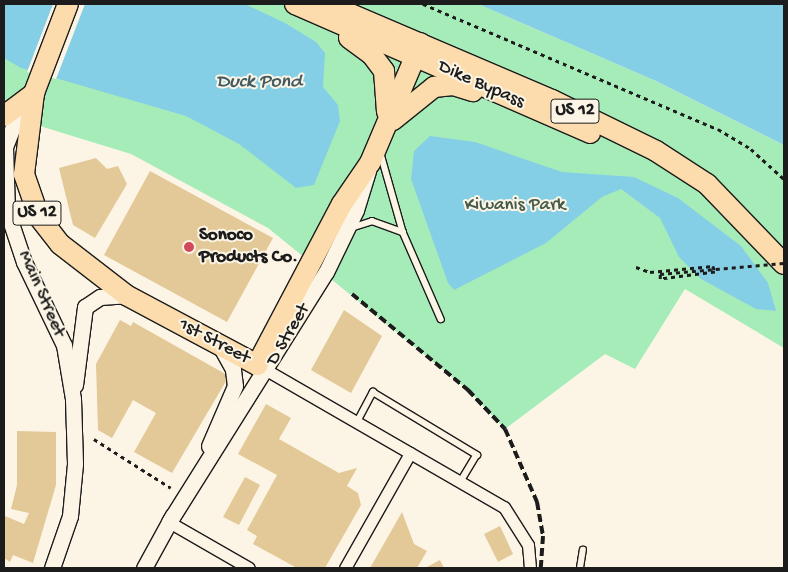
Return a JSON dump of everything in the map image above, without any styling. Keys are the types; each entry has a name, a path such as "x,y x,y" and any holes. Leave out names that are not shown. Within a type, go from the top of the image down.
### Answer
{"highway":[{"name":"Main Street","path":"28,98 68,4"},
{"path":"283,4 355,41 380,63 388,87 383,135"},
{"name":"Dike Bypass","path":"295,4 419,50 632,139 678,164 720,197 784,264"},
{"name":"Dike Bypass","path":"327,4 627,149 720,197"},
{"name":"D Street","path":"263,368 281,324 342,204 370,162 419,50"},
{"path":"383,135 416,97 434,86 453,85 627,149"},
{"path":"4,116 28,98"},
{"name":"1st Street","path":"28,98 23,162 34,208 72,256 126,295 263,368"},
{"path":"220,346 250,349 264,343 281,324"}],"main road":[{"name":"Main Street","path":"28,98 9,131 4,173 7,211 24,262 64,345 72,399 75,464 70,516 52,568"},
{"name":"D Street","path":"169,522 347,230 370,162"},
{"path":"4,234 24,262"},
{"path":"72,399 85,307 100,297 126,295"},
{"name":"D Street","path":"144,568 232,398 235,378 220,346"}],"street":[{"name":"1st Street","path":"263,368 461,483 512,516 528,545 530,568"},
{"path":"345,568 410,453"},
{"path":"169,522 249,568"}],"lane":[{"path":"383,135 403,232 441,318"},
{"path":"347,230 372,221 403,232"},
{"path":"357,422 373,392 477,454 461,483"},
{"path":"580,568 583,550"}],"path":[{"path":"423,4 718,129 751,149 784,179"},
{"path":"636,267 660,271 713,266 714,267 715,272 660,279 660,274 688,272 706,270 716,269 784,264"},
{"path":"94,439 171,488"}],"green space":[{"name":"Kiwanis Park","path":"4,4 478,4 656,81 784,145 784,348 685,289 635,369 605,354 505,429 468,390 268,228 131,154 4,115"}],"water":[{"name":"Duck Pond","path":"4,4 245,4 285,23 316,42 325,53 323,87 338,105 340,121 314,185 296,188 239,144 186,116 21,68 4,58"},
{"path":"478,4 784,4 784,145 656,81"},
{"path":"430,136 475,142 562,172 634,177 678,198 741,246 768,283 776,311 756,309 701,279 679,257 660,218 621,189 602,197 546,243 454,290 448,283 411,179 414,151"}],"pier":[{"path":"53,4 85,4 56,79 27,72"}],"building":[{"path":"96,158 107,169 118,166 127,184 95,238 73,225 59,168"},
{"name":"Sonoco Products Co.","path":"150,171 273,238 227,322 104,255"},
{"path":"344,310 382,336 351,393 311,370"},
{"path":"120,320 131,326 133,322 229,376 172,473 134,452 156,413 133,400 112,438 98,430 96,364"},
{"path":"266,404 291,418 279,439 339,473 357,468 347,486 358,493 361,505 325,568 297,568 253,544 257,536 247,530 277,475 238,454"},
{"path":"17,431 56,432 56,485 33,563 13,555 10,562 4,558 5,516 24,524 29,513 11,509 17,485"},
{"path":"245,477 260,485 239,525 223,517"},
{"path":"402,512 414,544 427,551 417,568 370,568"},
{"path":"500,526 513,554 498,562 484,534"},
{"path":"440,560 444,568 425,568"}],"railway":[{"path":"352,294 468,390 505,429 537,502 543,536 541,568"}],"place":[{"name":"Sonoco Products Co.","path":"189,247"}]}
